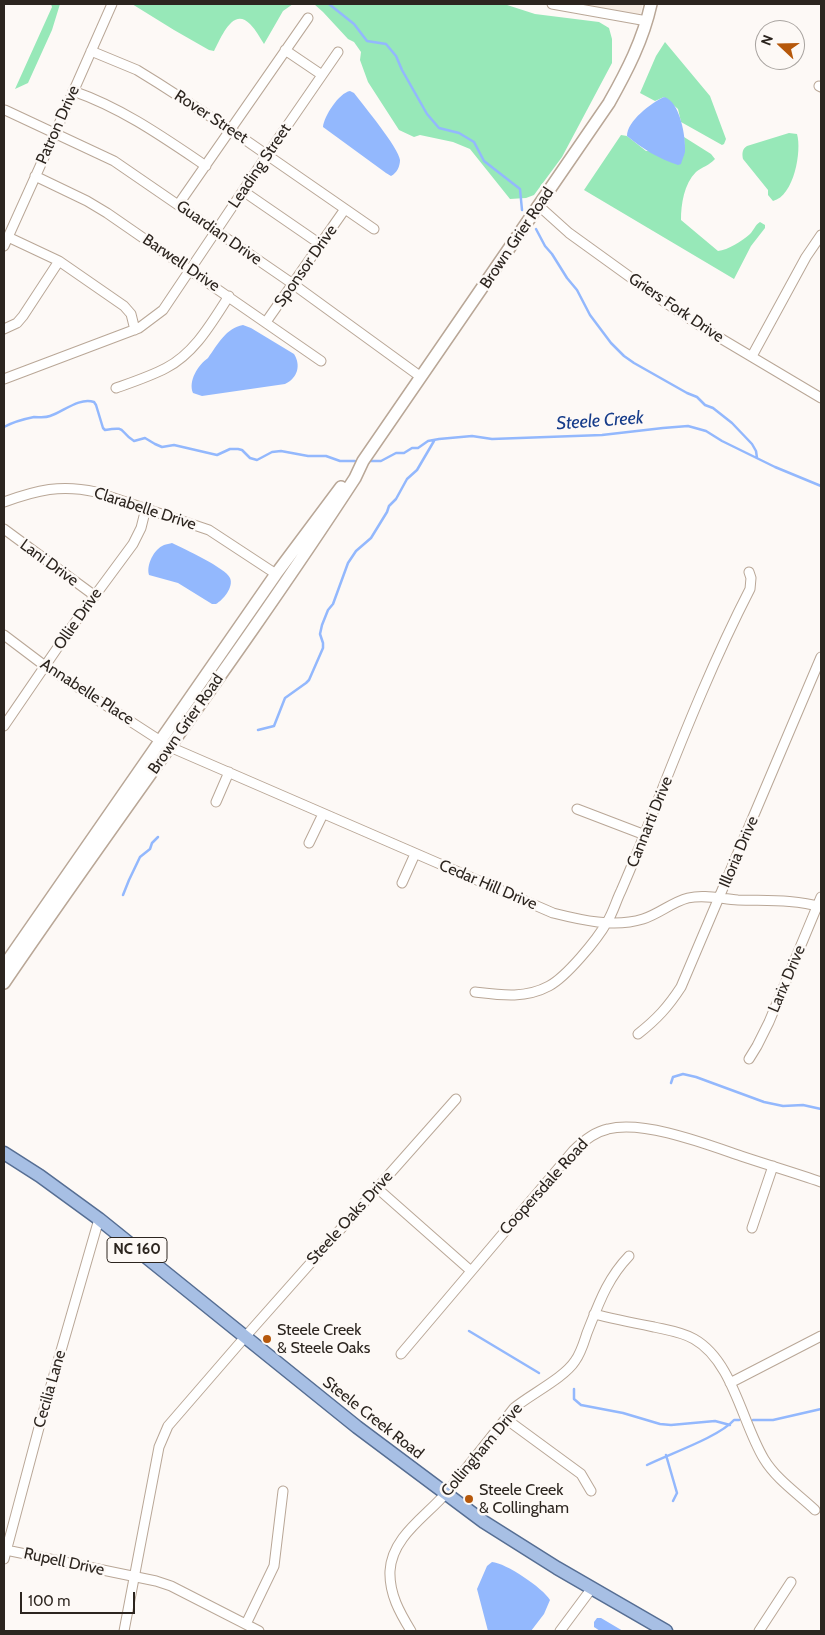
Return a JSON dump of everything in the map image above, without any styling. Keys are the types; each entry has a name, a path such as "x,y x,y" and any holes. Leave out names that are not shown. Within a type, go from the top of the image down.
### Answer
{"main road":[{"name":"Brown Grier Road","path":"4,983 325,525 355,478 363,461 609,103 632,61 647,21 651,4"},
{"name":"Brown Grier Road","path":"4,966 276,574 358,464 363,461"},
{"path":"224,671 230,651 277,582 276,574"},
{"name":"Steele Creek Road","path":"4,1153 40,1176 99,1219 357,1427 445,1494 517,1544 666,1631"}],"street":[{"name":"Patron Drive","path":"4,246 112,4"},
{"path":"552,4 647,21"},
{"path":"178,205 308,18"},
{"path":"285,50 322,76"},
{"name":"Rover Street","path":"91,51 137,70 230,130 374,229"},
{"name":"Leading Street","path":"4,379 135,330 163,310 338,52"},
{"path":"73,91 147,126 206,166"},
{"name":"Guardian Drive","path":"5,110 114,161 293,284 421,377"},
{"name":"Barwell Drive","path":"35,176 87,201 107,213 321,361"},
{"path":"243,191 320,244"},
{"name":"Griers Fork Drive","path":"539,206 569,233 666,303 705,329 821,398"},
{"name":"Sponsor Drive","path":"266,322 345,209"},
{"path":"8,236 59,261 124,306 131,314 135,330"},
{"path":"752,356 806,257 821,236"},
{"path":"4,329 17,323 23,316 59,261"},
{"path":"116,388 166,368 179,360 203,336 229,296"},
{"name":"Clarabelle Drive","path":"4,502 38,490 66,487 96,492 209,530 276,574"},
{"name":"Ollie Drive","path":"4,726 137,537 142,528 146,508"},
{"name":"Lani Drive","path":"4,530 95,596"},
{"name":"Cannarti Drive","path":"475,992 518,995 529,994 549,986 570,968 607,922 645,835 710,674 750,589 751,578 749,572"},
{"name":"Annabelle Place","path":"4,635 45,666 170,747"},
{"name":"Illoria Drive","path":"638,1034 662,1014 681,987 821,658"},
{"name":"Cedar Hill Drive","path":"170,747 552,912 607,922 632,922 644,919 676,902 689,898 700,897 820,904"},
{"path":"216,802 229,772"},
{"path":"577,809 645,835"},
{"path":"309,843 323,814"},
{"path":"402,884 415,854"},
{"name":"Larix Drive","path":"749,1059 758,1046 769,1022 820,904"},
{"name":"Steele Oaks Drive","path":"245,1337 456,1099"},
{"name":"Coopersdale Road","path":"401,1354 573,1151 588,1137 606,1129 628,1127 664,1132 821,1182"},
{"path":"752,1228 773,1166"},
{"path":"377,1188 471,1271"},
{"name":"Cecilia Lane","path":"5,1554 41,1420 99,1219"},
{"name":"Collingham Drive","path":"411,1631 392,1593 390,1570 403,1539 445,1494 514,1408 527,1397 561,1375 575,1361 607,1284 629,1256"},
{"path":"594,1314 683,1334 692,1337 708,1348 730,1383 767,1464 777,1476 815,1510"},
{"path":"730,1383 821,1336"},
{"path":"124,1631 159,1447 168,1426 245,1337"},
{"path":"506,1419 581,1474 591,1491"},
{"path":"246,1624 274,1566 283,1491"},
{"name":"Rupell Drive","path":"5,1554 156,1580 259,1631"},
{"path":"759,1631 791,1582"},
{"path":"560,1631 592,1588"}],"shaded area":[{"path":"566,4 643,4 640,15"}],"green space":[{"path":"51,4 60,4 52,30 28,83 15,89 52,7"},
{"path":"132,4 293,4 283,11 264,44 250,24 244,19 238,19 228,26 214,51 174,30"},
{"path":"314,4 504,4 535,14 599,22 609,28 612,39 612,63 562,157 534,195 526,198 510,199 470,149 453,142 420,135 414,137 399,130 368,82 360,60 361,52 354,42 348,39"},
{"path":"665,42 710,96 726,139 724,144 722,145 681,122 678,109 664,97 655,101 640,93 656,56"},
{"path":"789,133 797,134 798,151 795,172 786,191 773,201 768,195 768,190 743,159 743,152 747,146"},
{"path":"621,135 627,136 646,151 685,152 684,137 711,154 715,159 696,172 689,182 683,201 681,220 718,251 730,247 743,239 760,222 765,225 765,228 751,246 734,279 584,190"}],"water":[{"path":"350,91 354,93 372,116 398,154 400,160 399,167 391,176 323,127 326,117 333,106 341,96"},
{"path":"664,97 674,105 683,129 685,152 681,164 678,165 651,153 627,136 628,130 635,119 647,108"},
{"path":"243,325 294,354 298,367 293,378 285,384 202,396 193,393 193,378 198,369 227,333"},
{"path":"172,543 204,559 227,574 231,582 227,593 219,602 212,604 178,583 149,575 150,562 154,554 160,547"},
{"path":"492,1562 498,1563 524,1577 540,1589 550,1600 544,1614 531,1631 488,1631 477,1589 487,1566"},
{"path":"597,1618 601,1618 623,1631 600,1631 594,1627 594,1622"}],"waterway":[{"path":"329,4 354,24 367,41 386,44 396,56 427,114 439,128 459,133 474,142 484,161 520,189 522,210"},
{"path":"536,229 545,246 577,290 590,315 611,343 634,363 697,397 705,405 713,408 732,423 752,444 757,458"},
{"name":"Steele Creek","path":"4,427 34,417 48,417 77,403 88,401 94,402 96,405 105,430 120,429 134,441 145,438 162,447 174,445 217,455 230,449 238,449 242,450 250,458 257,460 272,452 281,451 308,456 326,456 340,461 355,461"},
{"name":"Steele Creek","path":"371,461 381,461 396,453 404,453 412,448 418,448 428,441 439,439 472,436 492,439 602,435 688,426 706,431 775,467 821,486"},
{"path":"258,730 274,726 285,698 309,680 323,648 320,634 322,625 328,610 333,604 348,563 356,551 371,538 389,506 396,499 407,479 417,470 434,441"},
{"path":"123,895 140,857 150,849 152,843 158,837"},
{"path":"671,1083 673,1077 683,1074 764,1102 783,1106 803,1105 821,1109"},
{"path":"469,1331 539,1373"},
{"path":"574,1389 574,1399 581,1405 623,1413 660,1424 671,1425 715,1421 730,1425"},
{"path":"753,1420 773,1420 821,1409"},
{"path":"647,1465 706,1439 734,1420 739,1420"},
{"path":"666,1455 677,1493 673,1501"}],"place":[{"name":"Steele Creek & Steele Oaks","path":"267,1339"},
{"name":"Steele Creek & Collingham","path":"469,1499"}]}
